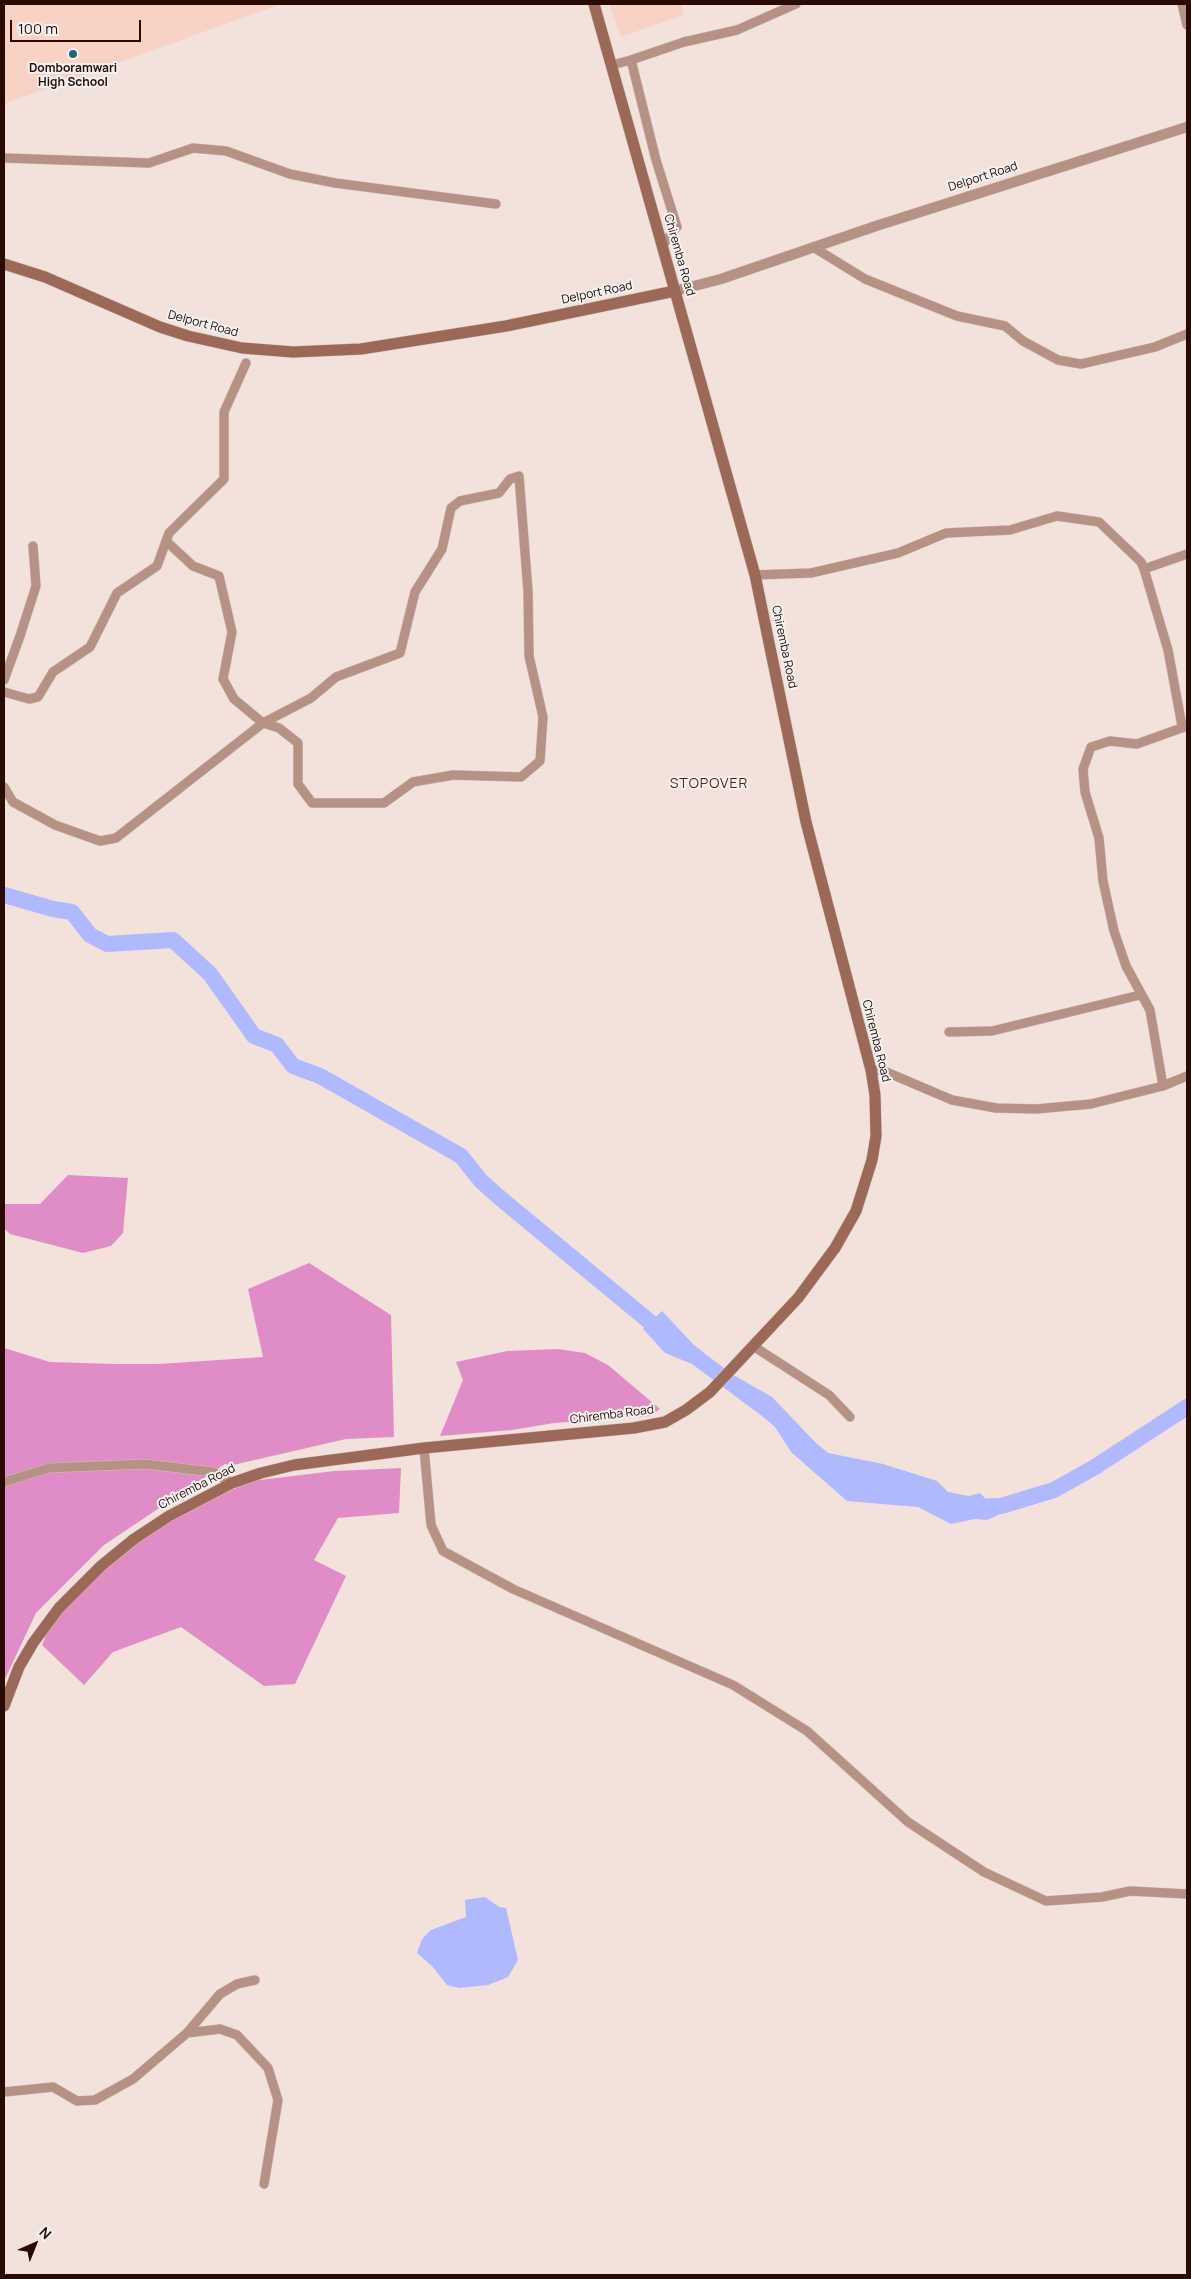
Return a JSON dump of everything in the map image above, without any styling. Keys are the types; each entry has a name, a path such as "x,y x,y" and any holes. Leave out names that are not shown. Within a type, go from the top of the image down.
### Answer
{"main road":[{"name":"Chiremba Road","path":"4,1706 19,1667 33,1644 59,1608 101,1566 134,1539 169,1516 232,1483 260,1473 294,1465 424,1448 654,1425 665,1422 686,1410 713,1389 820,1271 848,1228 856,1211 872,1160 876,1136 871,1070 806,822 755,575 594,4"},
{"name":"Delport Road","path":"4,264 45,277 160,327 188,336 242,348 293,352 361,349 506,326 675,291"}],"street":[{"path":"612,64 631,60 684,42 737,30 796,4"},
{"path":"1182,4 1186,13 1187,25"},
{"path":"631,60 656,160 677,227 662,246"},
{"name":"Delport Road","path":"675,291 721,279 813,247 1187,127"},
{"path":"4,158 149,163 193,148 226,151 290,174 326,182 496,204"},
{"path":"813,247 865,279 957,316 1005,326 1023,341 1058,360 1081,364 1155,347 1187,334"},
{"path":"4,692 30,699 38,697 54,672 90,647 117,594 157,566 169,533 224,479 224,412 246,363"},
{"path":"4,787 13,802 55,824 100,841 116,838 263,723 311,698 336,677 400,653 415,592 442,549 451,508 460,501 500,493 510,479 519,476 528,591 528,656 543,717 540,761 521,777 453,776 413,782 384,803 312,803 298,784 298,743 279,728 263,723 234,699 223,679 232,632 218,576 192,566 166,541"},
{"path":"755,575 812,573 898,553 946,533 1010,530 1057,516 1099,522 1140,562 1144,568 1168,650 1185,726 1137,744 1110,741 1091,747 1083,769 1085,792 1099,838 1103,881 1114,931 1126,966 1140,995 1150,1010 1163,1086"},
{"path":"4,680 36,586 33,546"},
{"path":"1144,568 1187,554"},
{"path":"949,1032 992,1031 1140,995"},
{"path":"871,1070 884,1071 952,1100 996,1108 1036,1109 1091,1104 1163,1086 1187,1076"},
{"path":"753,1346 829,1395 850,1417"},
{"path":"424,1448 432,1525 443,1551 513,1589 733,1685 807,1731 908,1822 984,1872 1046,1901 1102,1897 1130,1891 1187,1894"},
{"path":"4,1482 49,1468 145,1464 213,1472 232,1483"},
{"path":"4,2092 53,2087 77,2102 95,2100 133,2079 187,2033 220,1994 237,1984 255,1980"},
{"path":"187,2033 220,2029 237,2035 268,2068 278,2100 264,2184"}],"shaded area":[{"name":"Domboramwari High School","path":"4,4 281,4 4,104"},
{"path":"609,4 681,4 684,15 621,37"},
{"path":"68,1175 128,1178 123,1233 111,1246 83,1253 10,1234 4,1228 4,1204 40,1204"},
{"path":"309,1263 391,1315 394,1437 346,1439 233,1465 225,1464 104,1545 36,1613 4,1681 4,1348 50,1362 159,1364 263,1357 248,1289"},
{"path":"558,1349 585,1353 608,1365 660,1409 650,1416 554,1423 512,1430 440,1436 463,1380 456,1362 507,1351"},
{"path":"401,1468 399,1513 338,1518 314,1560 346,1576 295,1684 264,1686 181,1627 113,1652 84,1685 42,1645 54,1616 120,1554 186,1510 252,1481 334,1471"}],"water":[{"path":"662,1311 694,1345 730,1373 772,1397 828,1453 883,1464 937,1481 948,1492 969,1496 980,1493 1000,1514 987,1520 975,1519 951,1524 918,1507 847,1501 791,1452 775,1427 762,1416 692,1364 665,1353 643,1329"},
{"path":"485,1897 499,1907 506,1908 518,1960 508,1977 488,1985 459,1988 447,1985 432,1966 417,1953 422,1939 431,1930 466,1917 465,1900"}],"waterway":[{"path":"4,895 53,909 72,912 90,935 107,944 173,940 210,974 254,1036 277,1045 293,1066 320,1076 461,1156 481,1181 500,1198 667,1336"},
{"path":"971,1507 1001,1506 1054,1490 1095,1467 1187,1407"}],"place":[{"name":"Domboramwari High School","path":"73,54"}],"district":[{"name":"STOPOVER","path":"709,784"}]}
